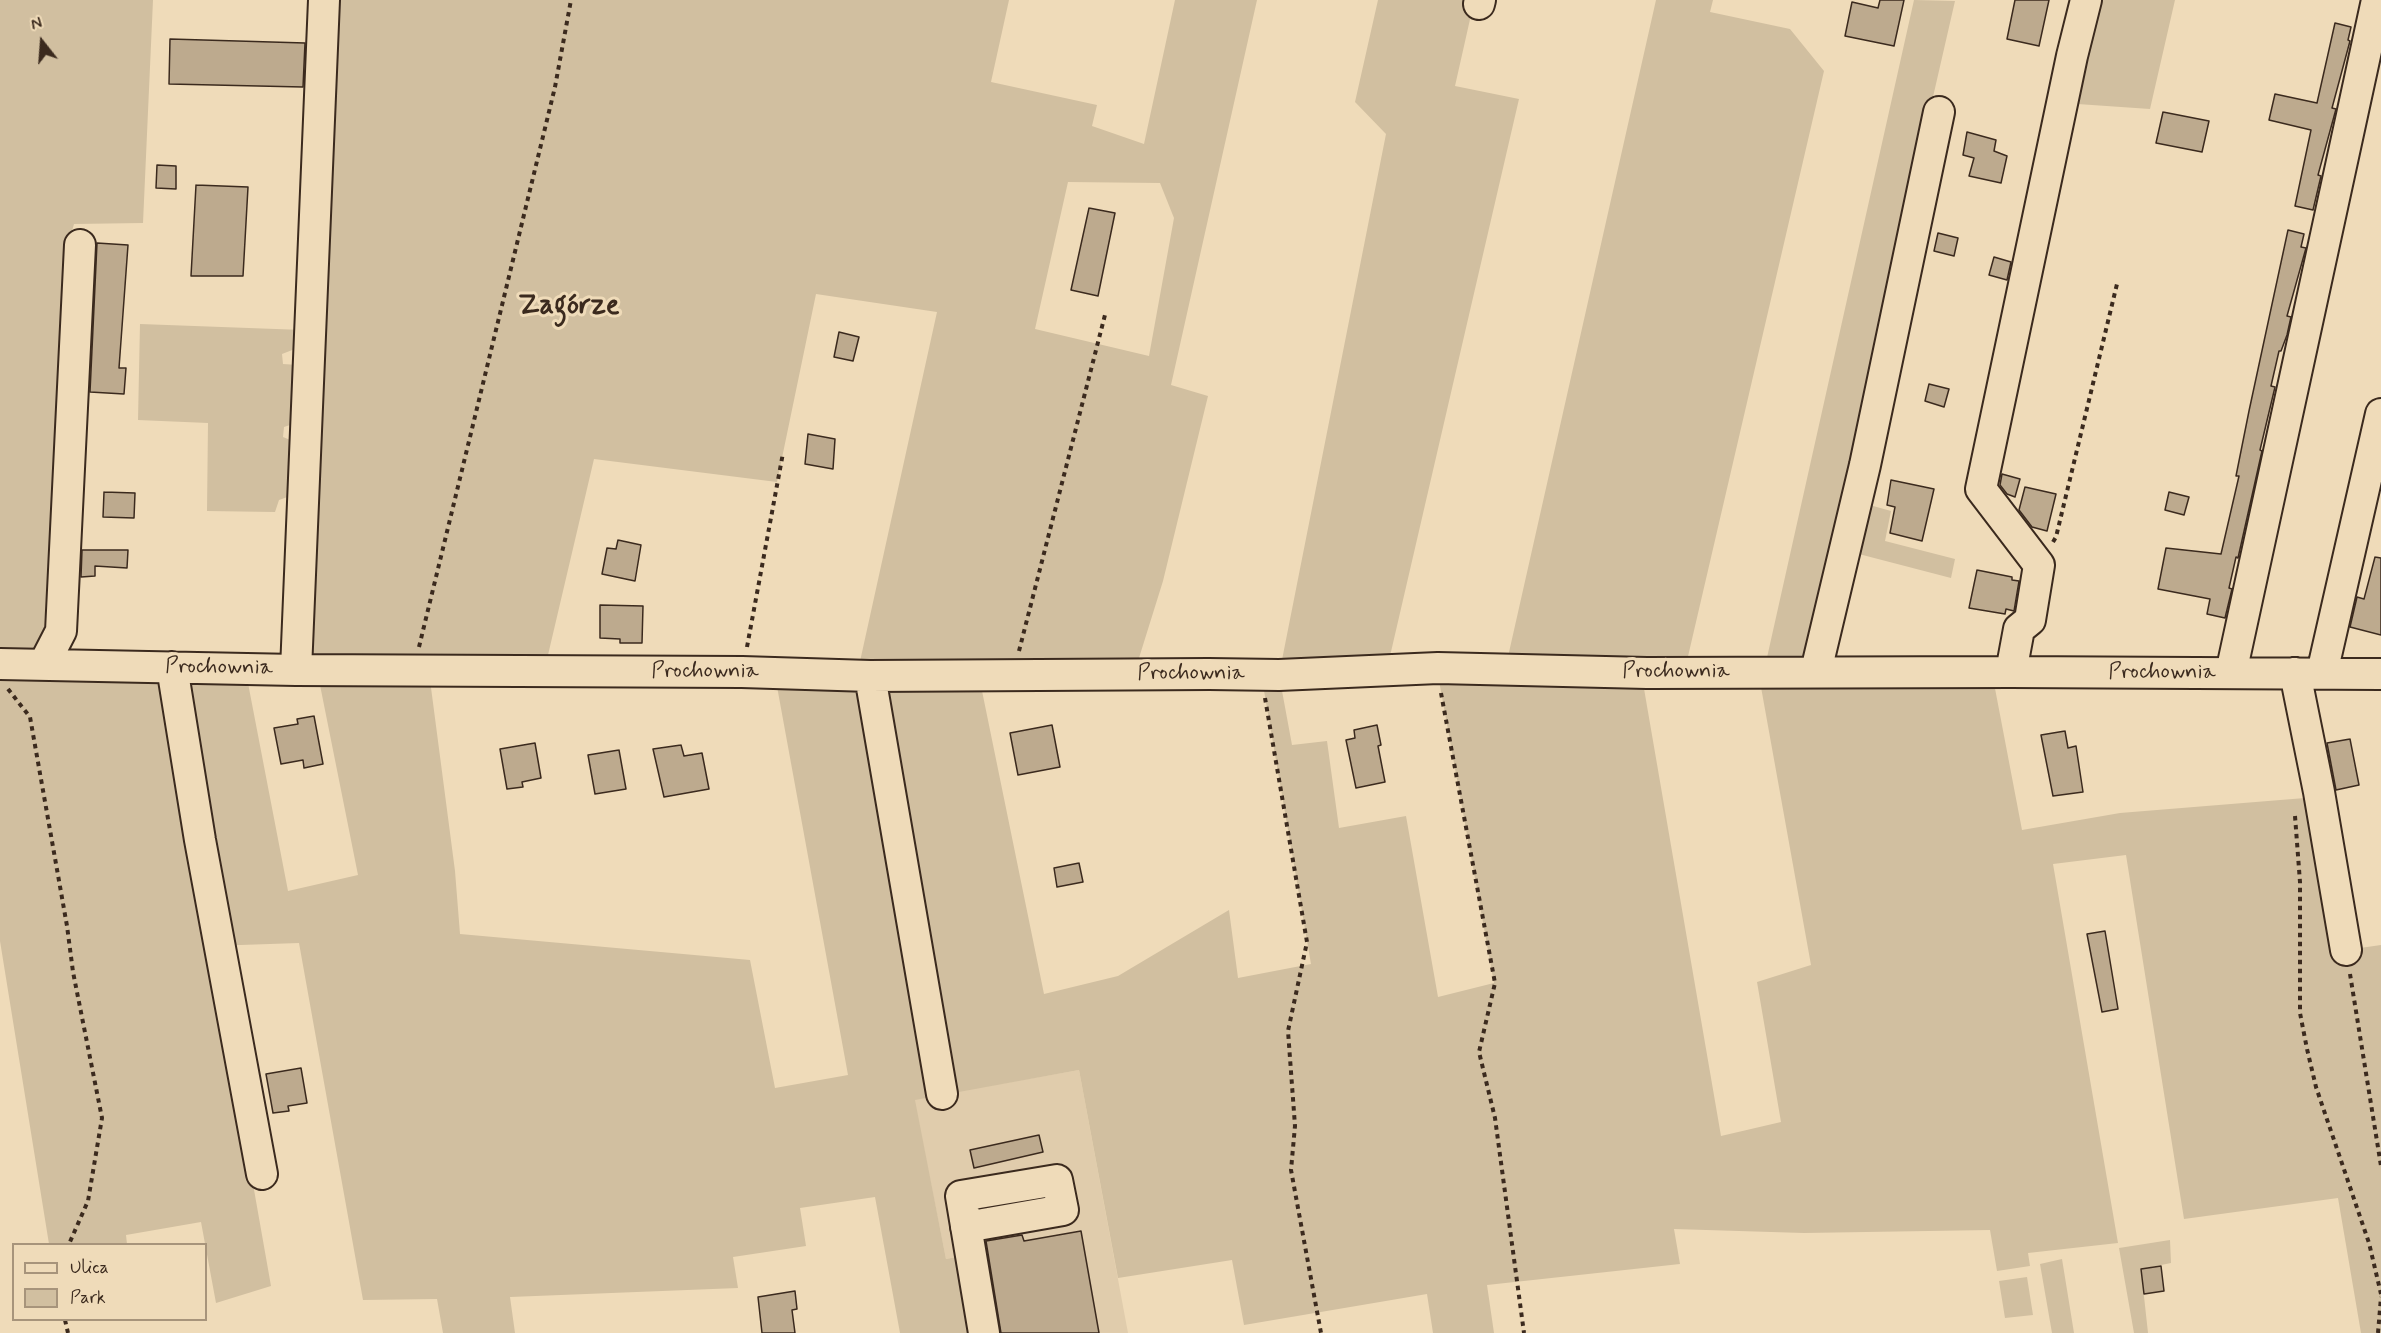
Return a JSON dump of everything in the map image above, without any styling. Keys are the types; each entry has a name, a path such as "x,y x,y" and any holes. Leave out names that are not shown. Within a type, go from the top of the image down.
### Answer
{"street":[{"path":"296,670 324,0"},
{"path":"2011,672 2019,629 2030,620 2039,565 1981,489 2072,56 2086,0"},
{"path":"2231,673 2377,0"},
{"path":"1816,671 1867,455 1939,112"},
{"path":"45,664 61,631 80,245"},
{"path":"2346,950 2321,803 2308,674 2381,414"},
{"name":"Prochownia","path":"3,675 45,664 296,670 742,672 870,676 1262,675 1438,668 1647,673 1816,671 2381,674"},
{"path":"171,667 200,840 262,1174"},
{"path":"870,676 942,1094"},
{"path":"966,1227 984,1333"}],"path":[{"path":"412,670 555,87 571,0"},
{"path":"2039,565 2056,537 2117,284"},
{"path":"1013,675 1106,311"},
{"path":"742,672 783,453"},
{"path":"1438,668 1495,983 1479,1052 1495,1118 1524,1333"},
{"path":"3,675 30,717 73,972 102,1118 88,1201 70,1243"},
{"path":"1262,675 1307,942 1287,1031 1295,1126 1291,1170 1321,1333"},
{"path":"2295,815 2300,882 2300,1013 2316,1088 2370,1243 2381,1295 2378,1333"},
{"path":"2346,950 2381,1166"}],"shaded area":[{"path":"1079,1070 1128,1333 976,1333 961,1256 946,1259 914,1099"}],"green space":[{"path":"0,0 153,0 143,223 74,224 66,252 43,650 0,650"},
{"path":"324,0 1009,0 991,82 1097,105 1092,126 1144,144 1175,0 1257,0 1171,385 1208,396 1163,581 1134,674 857,675 937,312 816,294 777,482 594,459 544,672 296,670","holes":["1068,182 1160,183 1174,218 1149,356 1035,329"]},
{"path":"1378,0 1468,0 1473,6 1455,86 1519,99 1387,669 1279,675 1386,134 1355,102"},
{"path":"1656,0 1713,0 1710,12 1790,29 1824,71 1686,665 1505,670"},
{"path":"1914,0 1955,1 1815,647 1803,662 1766,662"},
{"path":"2092,0 2175,0 2150,109 2063,103"},
{"path":"140,324 303,330 300,347 282,354 283,364 298,365 299,422 284,427 283,437 295,442 293,495 279,500 275,512 207,511 208,423 138,420"},
{"path":"1866,504 1891,511 1885,541 1955,559 1951,578 1855,553"},
{"path":"0,675 247,678 288,891 358,875 319,680 430,680 455,871 460,934 750,960 775,1088 848,1075 776,681 981,686 1044,994 1118,976 1229,910 1238,978 1311,964 1262,679 1280,680 1292,745 1327,741 1339,828 1406,816 1438,997 1494,983 1438,675 1642,677 1721,1136 1781,1122 1757,982 1811,965 1759,676 1993,678 2022,830 2120,813 2305,798 2332,952 2381,945 2381,1333 2361,1333 2338,1198 2184,1219 2126,855 2053,864 2118,1243 2028,1253 2030,1266 1997,1271 1990,1230 1804,1233 1674,1229 1680,1264 1487,1285 1494,1333 1433,1333 1427,1294 1244,1325 1232,1260 1118,1278 1079,1070 915,1100 946,1259 961,1256 976,1333 900,1333 875,1197 800,1208 806,1246 733,1257 738,1288 510,1297 515,1333 443,1333 437,1299 363,1300 299,943 211,946 271,1286 216,1303 207,1243 205,1243 201,1222 126,1235 127,1243 49,1243 0,941"},
{"path":"2170,1240 2171,1263 2141,1269 2148,1333 2134,1333 2119,1248"},
{"path":"2062,1259 2074,1333 2052,1333 2040,1264"},
{"path":"2027,1277 2033,1315 2005,1318 1999,1281"}],"building":[{"path":"1880,0 1904,0 1894,46 1845,36 1852,2 1878,8"},
{"path":"2015,0 2049,0 2039,46 2007,39"},
{"path":"2335,23 2351,27 2348,40 2350,41 2332,108 2336,109 2318,175 2321,176 2313,210 2295,206 2311,130 2269,120 2275,94 2317,103"},
{"path":"170,39 305,43 303,87 169,84"},
{"path":"2163,112 2209,121 2202,152 2156,143"},
{"path":"1967,132 1996,140 1994,151 2007,156 2001,183 1969,176 1974,158 1963,155"},
{"path":"157,165 176,166 176,189 156,188"},
{"path":"196,185 248,187 243,276 191,276"},
{"path":"1089,208 1115,213 1098,296 1071,290"},
{"path":"2288,230 2304,234 2301,247 2306,248 2287,316 2291,317 2287,335 2279,351 2271,386 2275,387 2238,558 2236,557 2229,588 2232,589 2225,618 2207,614 2210,599 2158,589 2166,548 2221,554 2239,476 2236,476"},
{"path":"1938,233 1958,238 1954,256 1934,251"},
{"path":"97,243 128,245 119,368 126,368 124,394 90,392"},
{"path":"1994,257 2011,262 2007,280 1989,275"},
{"path":"839,332 859,337 853,361 834,357"},
{"path":"1929,384 1949,389 1944,407 1925,401"},
{"path":"808,434 835,439 833,469 805,464"},
{"path":"2002,474 2020,479 2015,497 2007,494 2000,485"},
{"path":"1891,480 1934,489 1922,541 1890,533 1895,507 1887,505"},
{"path":"2025,487 2056,494 2047,531 2032,527 2019,510"},
{"path":"104,492 135,493 134,518 103,517"},
{"path":"2169,492 2189,497 2184,515 2165,510"},
{"path":"618,540 641,545 635,581 602,574 607,548 616,549"},
{"path":"82,550 128,550 127,568 95,566 95,576 81,577"},
{"path":"2375,557 2381,558 2381,635 2350,627 2357,597 2364,599"},
{"path":"1977,570 2012,577 2012,580 2019,581 2014,611 2006,609 2005,614 1969,608"},
{"path":"600,605 643,606 642,643 620,643 620,639 600,638"},
{"path":"314,716 323,764 304,768 303,760 281,764 274,728 298,724 297,719"},
{"path":"1052,725 1060,767 1018,775 1010,733"},
{"path":"1377,725 1381,745 1378,746 1385,782 1356,788 1346,740 1355,738 1354,730"},
{"path":"2065,731 2068,748 2076,746 2083,792 2053,796 2041,735"},
{"path":"2350,739 2359,785 2336,790 2327,743"},
{"path":"535,743 541,778 522,782 523,787 507,789 500,749"},
{"path":"681,745 684,756 702,753 709,789 664,797 653,749"},
{"path":"619,750 626,789 595,794 588,755"},
{"path":"1079,863 1083,882 1057,887 1054,868"},
{"path":"2105,931 2118,1009 2102,1012 2087,934"},
{"path":"301,1068 307,1103 288,1106 289,1111 273,1113 266,1074"},
{"path":"1039,1135 1043,1152 974,1168 970,1150"},
{"path":"1081,1231 1099,1333 1001,1333 986,1241 1022,1235 1024,1241"},
{"path":"2161,1266 2164,1291 2144,1294 2141,1269"},
{"path":"795,1291 797,1309 792,1310 795,1333 762,1333 758,1297"}],"district":[{"name":"Zagórze","path":"569,307"}]}
